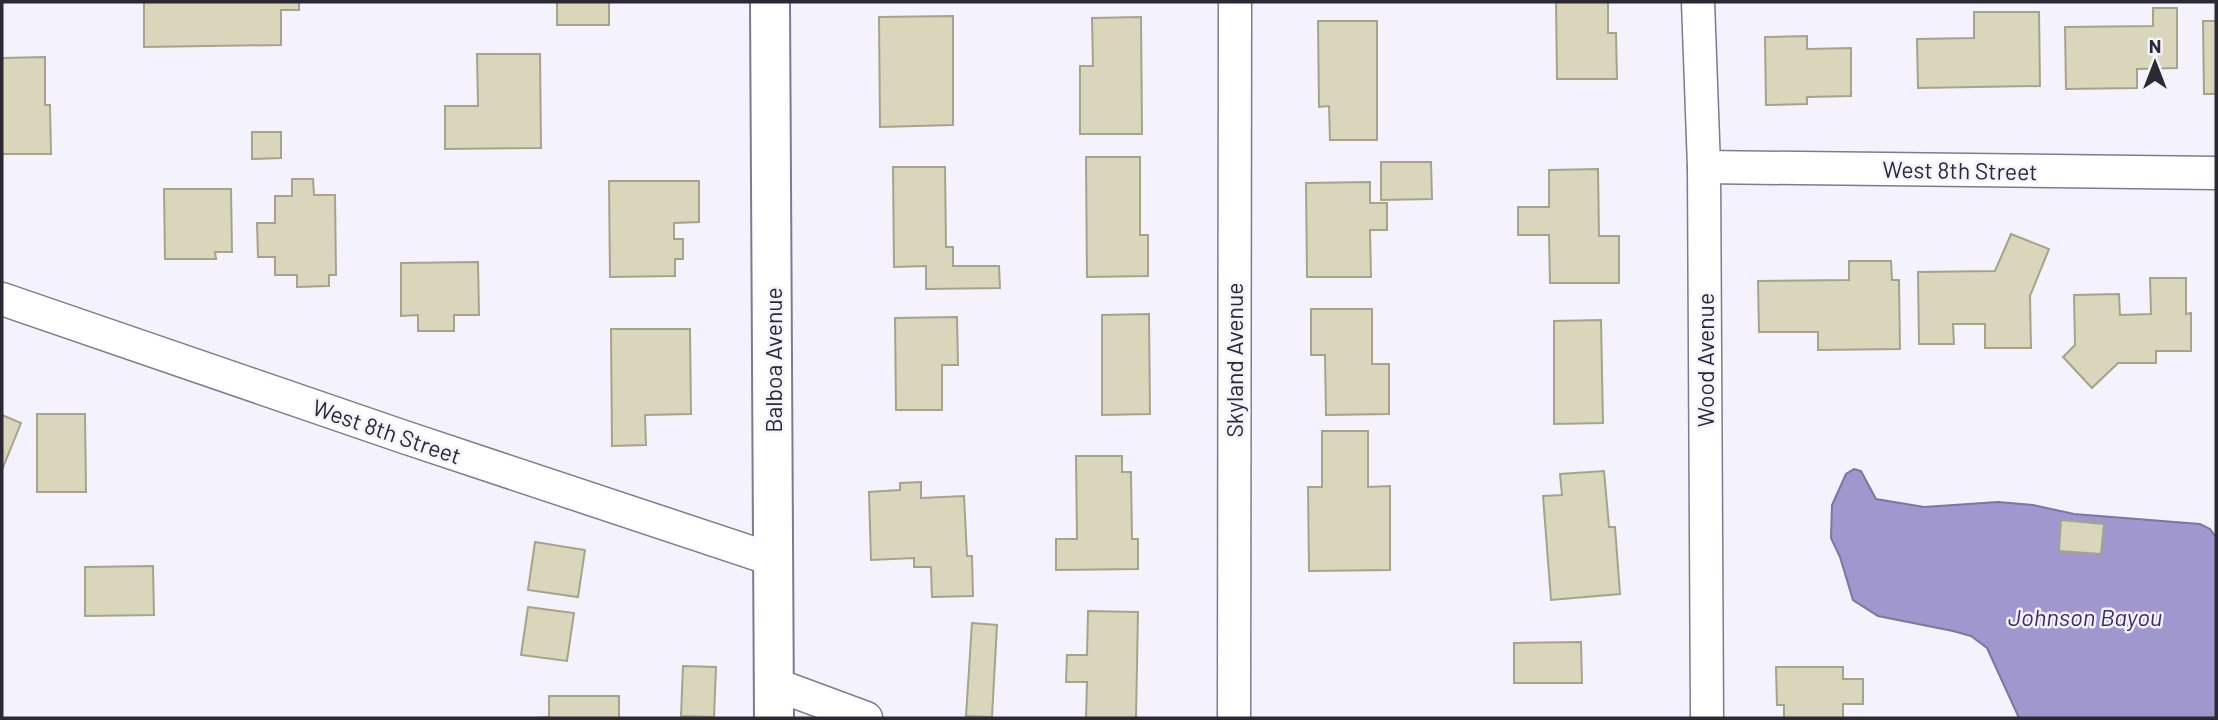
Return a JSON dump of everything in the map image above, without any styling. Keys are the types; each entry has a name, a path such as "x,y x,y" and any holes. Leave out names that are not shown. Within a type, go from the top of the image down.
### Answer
{"street":[{"name":"Balboa Avenue","path":"770,2 774,701"},
{"name":"Skyland Avenue","path":"1234,718 1235,2"},
{"name":"Wood Avenue","path":"1699,2 1704,167 1707,718"},
{"name":"West 8th Street","path":"1704,167 2216,173"},
{"name":"West 8th Street","path":"2,299 774,560"},
{"path":"774,701 866,718"}],"water":[{"name":"Johnson Bayou","path":"1854,469 1861,471 1876,499 1924,507 1998,502 2033,505 2074,514 2200,524 2210,529 2216,537 2216,718 2019,718 1987,648 1971,636 1878,616 1853,600 1840,557 1831,538 1832,505 1846,474"}],"building":[{"path":"144,2 299,2 299,10 281,10 281,45 144,47"},
{"path":"557,2 609,2 609,25 557,25"},
{"path":"1556,2 1608,2 1608,33 1616,33 1617,79 1557,79"},
{"path":"2153,8 2177,8 2177,68 2137,69 2137,88 2066,89 2065,27 2153,26"},
{"path":"1974,12 2039,12 2040,86 1918,88 1917,39 1974,38"},
{"path":"953,16 953,125 880,127 879,17"},
{"path":"1141,17 1142,134 1080,134 1080,66 1093,66 1092,18"},
{"path":"1318,21 1377,21 1377,140 1330,140 1329,106 1319,107"},
{"path":"2203,21 2216,21 2216,94 2204,94"},
{"path":"1807,36 1807,49 1851,48 1851,96 1807,97 1807,104 1766,105 1765,37"},
{"path":"477,54 540,54 541,148 445,149 445,106 478,106"},
{"path":"45,57 45,105 50,105 51,154 2,154 2,58"},
{"path":"252,132 281,132 281,158 252,159"},
{"path":"1086,157 1140,157 1140,235 1148,235 1148,276 1087,277"},
{"path":"1381,162 1431,162 1432,199 1381,200"},
{"path":"893,167 945,167 946,247 953,247 953,266 999,266 1000,288 926,289 926,266 894,267"},
{"path":"1598,169 1599,236 1619,236 1619,283 1550,283 1549,235 1518,235 1518,207 1549,207 1549,170"},
{"path":"292,179 313,179 314,195 335,195 336,275 329,275 329,286 297,287 297,275 275,275 275,257 258,257 257,223 275,223 275,196 292,196"},
{"path":"609,181 699,181 699,222 674,223 674,239 683,239 683,259 675,259 675,276 610,277"},
{"path":"1370,182 1370,203 1387,203 1387,230 1370,230 1371,277 1307,277 1306,183"},
{"path":"164,189 231,189 232,252 215,252 216,259 165,259"},
{"path":"2011,234 2049,249 2030,296 2031,348 1985,348 1985,324 1953,324 1954,344 1919,344 1918,272 1995,271"},
{"path":"1849,261 1891,261 1892,280 1899,280 1900,349 1818,350 1818,332 1759,332 1758,281 1849,280"},
{"path":"478,262 479,315 454,315 454,331 418,331 418,315 401,316 401,263"},
{"path":"2150,278 2186,278 2186,314 2191,313 2191,351 2156,351 2156,363 2118,363 2092,388 2063,357 2075,345 2074,295 2119,294 2120,315 2151,314"},
{"path":"1311,309 1372,309 1372,364 1389,364 1389,414 1326,415 1325,355 1311,355"},
{"path":"1149,314 1150,414 1102,415 1102,315"},
{"path":"957,317 958,365 942,365 942,410 896,410 895,318"},
{"path":"1601,320 1603,423 1554,424 1554,321"},
{"path":"611,329 690,329 691,414 645,415 646,445 612,446"},
{"path":"37,414 85,414 86,492 37,492"},
{"path":"2,415 21,423 2,470"},
{"path":"1322,431 1368,431 1368,487 1390,486 1390,570 1309,571 1308,487 1322,487"},
{"path":"1076,456 1122,456 1122,472 1131,472 1132,539 1138,539 1138,569 1056,570 1056,539 1077,539"},
{"path":"1604,471 1609,527 1615,527 1620,594 1551,600 1543,496 1562,495 1560,474"},
{"path":"921,482 921,498 964,496 967,556 972,556 973,596 932,597 931,567 914,567 914,558 871,560 869,492 900,490 900,483"},
{"path":"2061,520 2104,524 2101,554 2059,551"},
{"path":"535,542 585,550 578,597 528,590"},
{"path":"153,566 154,615 85,616 85,567"},
{"path":"528,607 574,613 567,661 521,655"},
{"path":"1088,611 1138,612 1136,718 1086,718 1087,682 1066,682 1067,655 1087,655"},
{"path":"972,623 997,625 992,717 966,716"},
{"path":"1581,642 1582,683 1514,683 1514,643"},
{"path":"683,666 716,667 714,717 681,716"},
{"path":"1776,667 1843,667 1843,679 1863,679 1863,704 1843,704 1843,718 1784,718 1784,705 1777,705"},
{"path":"549,696 619,696 619,718 533,718 549,717"}]}
